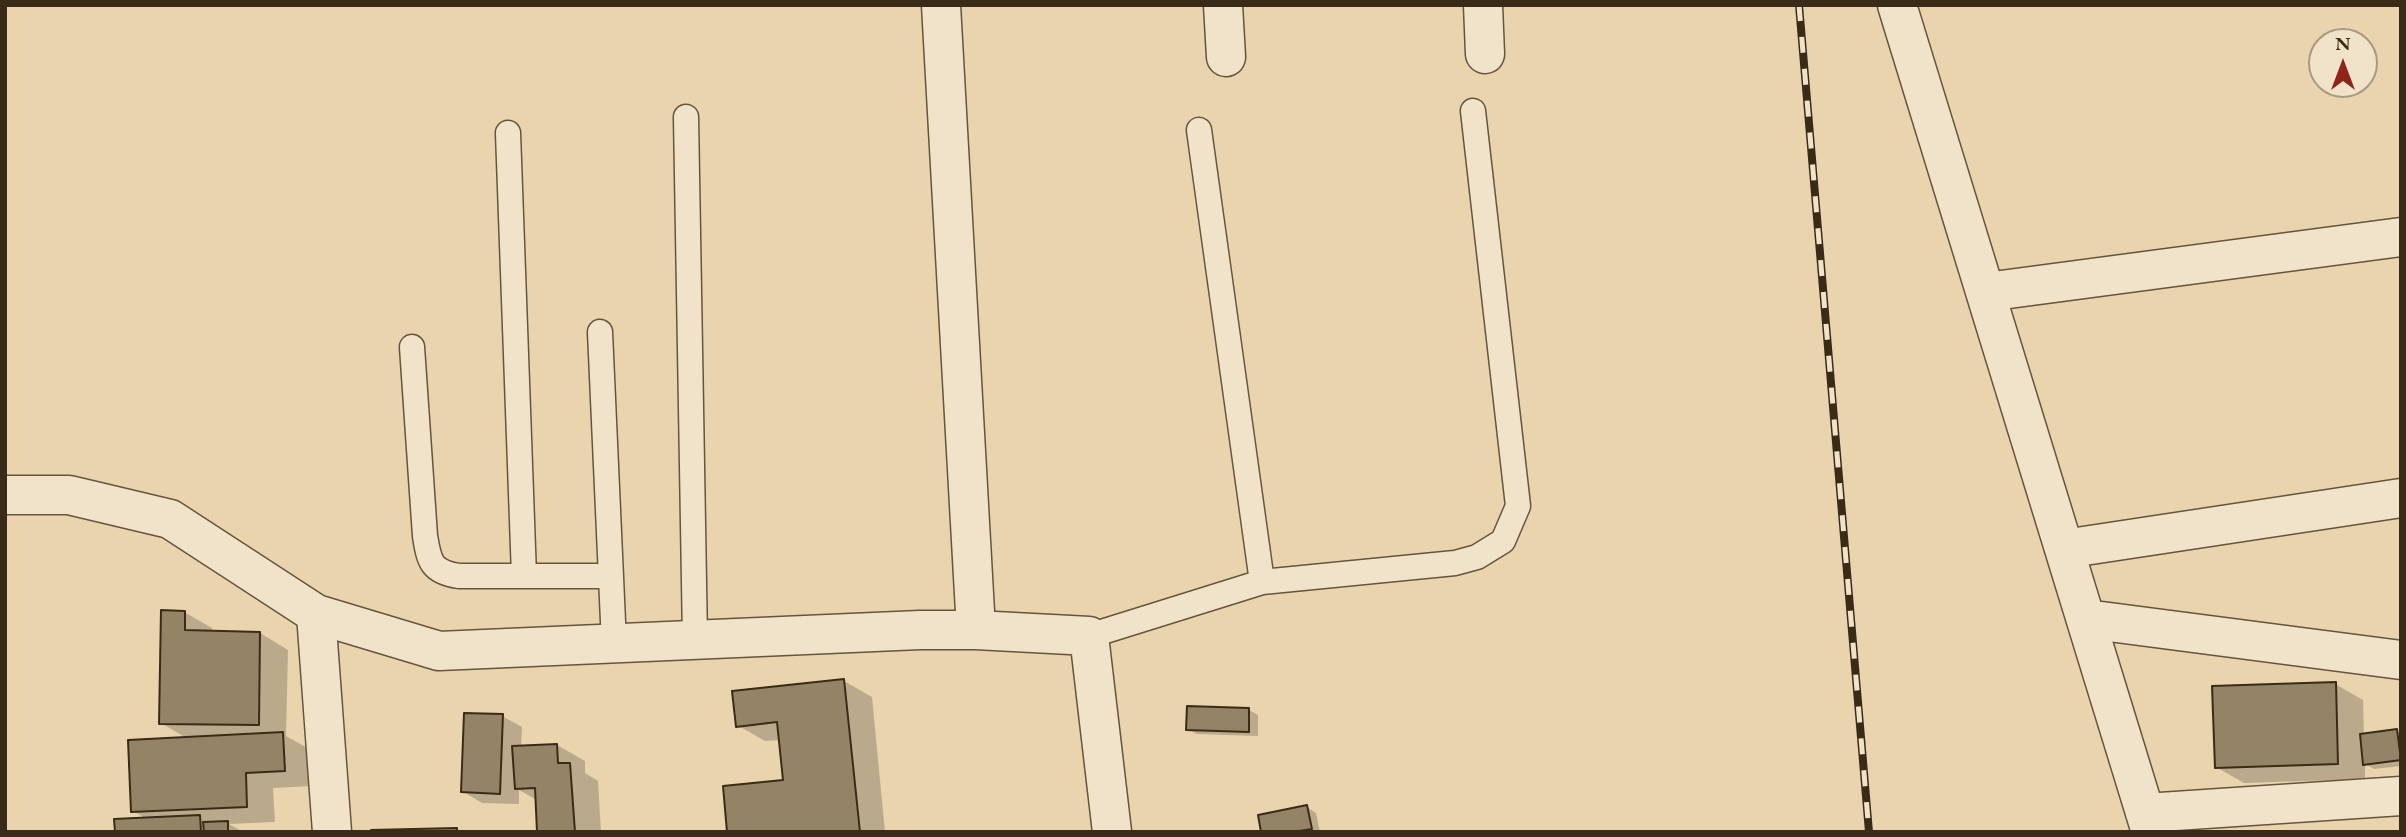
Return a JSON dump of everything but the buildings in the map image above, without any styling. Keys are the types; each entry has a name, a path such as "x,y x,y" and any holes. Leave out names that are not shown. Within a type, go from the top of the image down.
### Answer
{"street":[{"path":"942,5 975,630"},
{"path":"1223,5 1226,57"},
{"path":"1483,5 1485,54"},
{"path":"1898,5 2148,822 2401,796"},
{"path":"1986,292 2401,237"},
{"path":"5,495 69,495 170,519 316,614 439,651 920,630 1089,636 1112,832"},
{"path":"2064,549 2401,498"},
{"path":"316,614 332,832"},
{"path":"2086,619 2401,660"}],"lane":[{"path":"1089,636 1262,582 1455,563 1477,557 1503,541 1518,506 1473,111"},
{"path":"686,117 695,640"},
{"path":"1199,130 1262,582"},
{"path":"508,133 524,576"},
{"path":"600,332 614,644"},
{"path":"412,347 425,536 429,559 443,574 611,576"}],"railway":[{"path":"1799,5 1869,832"}]}
